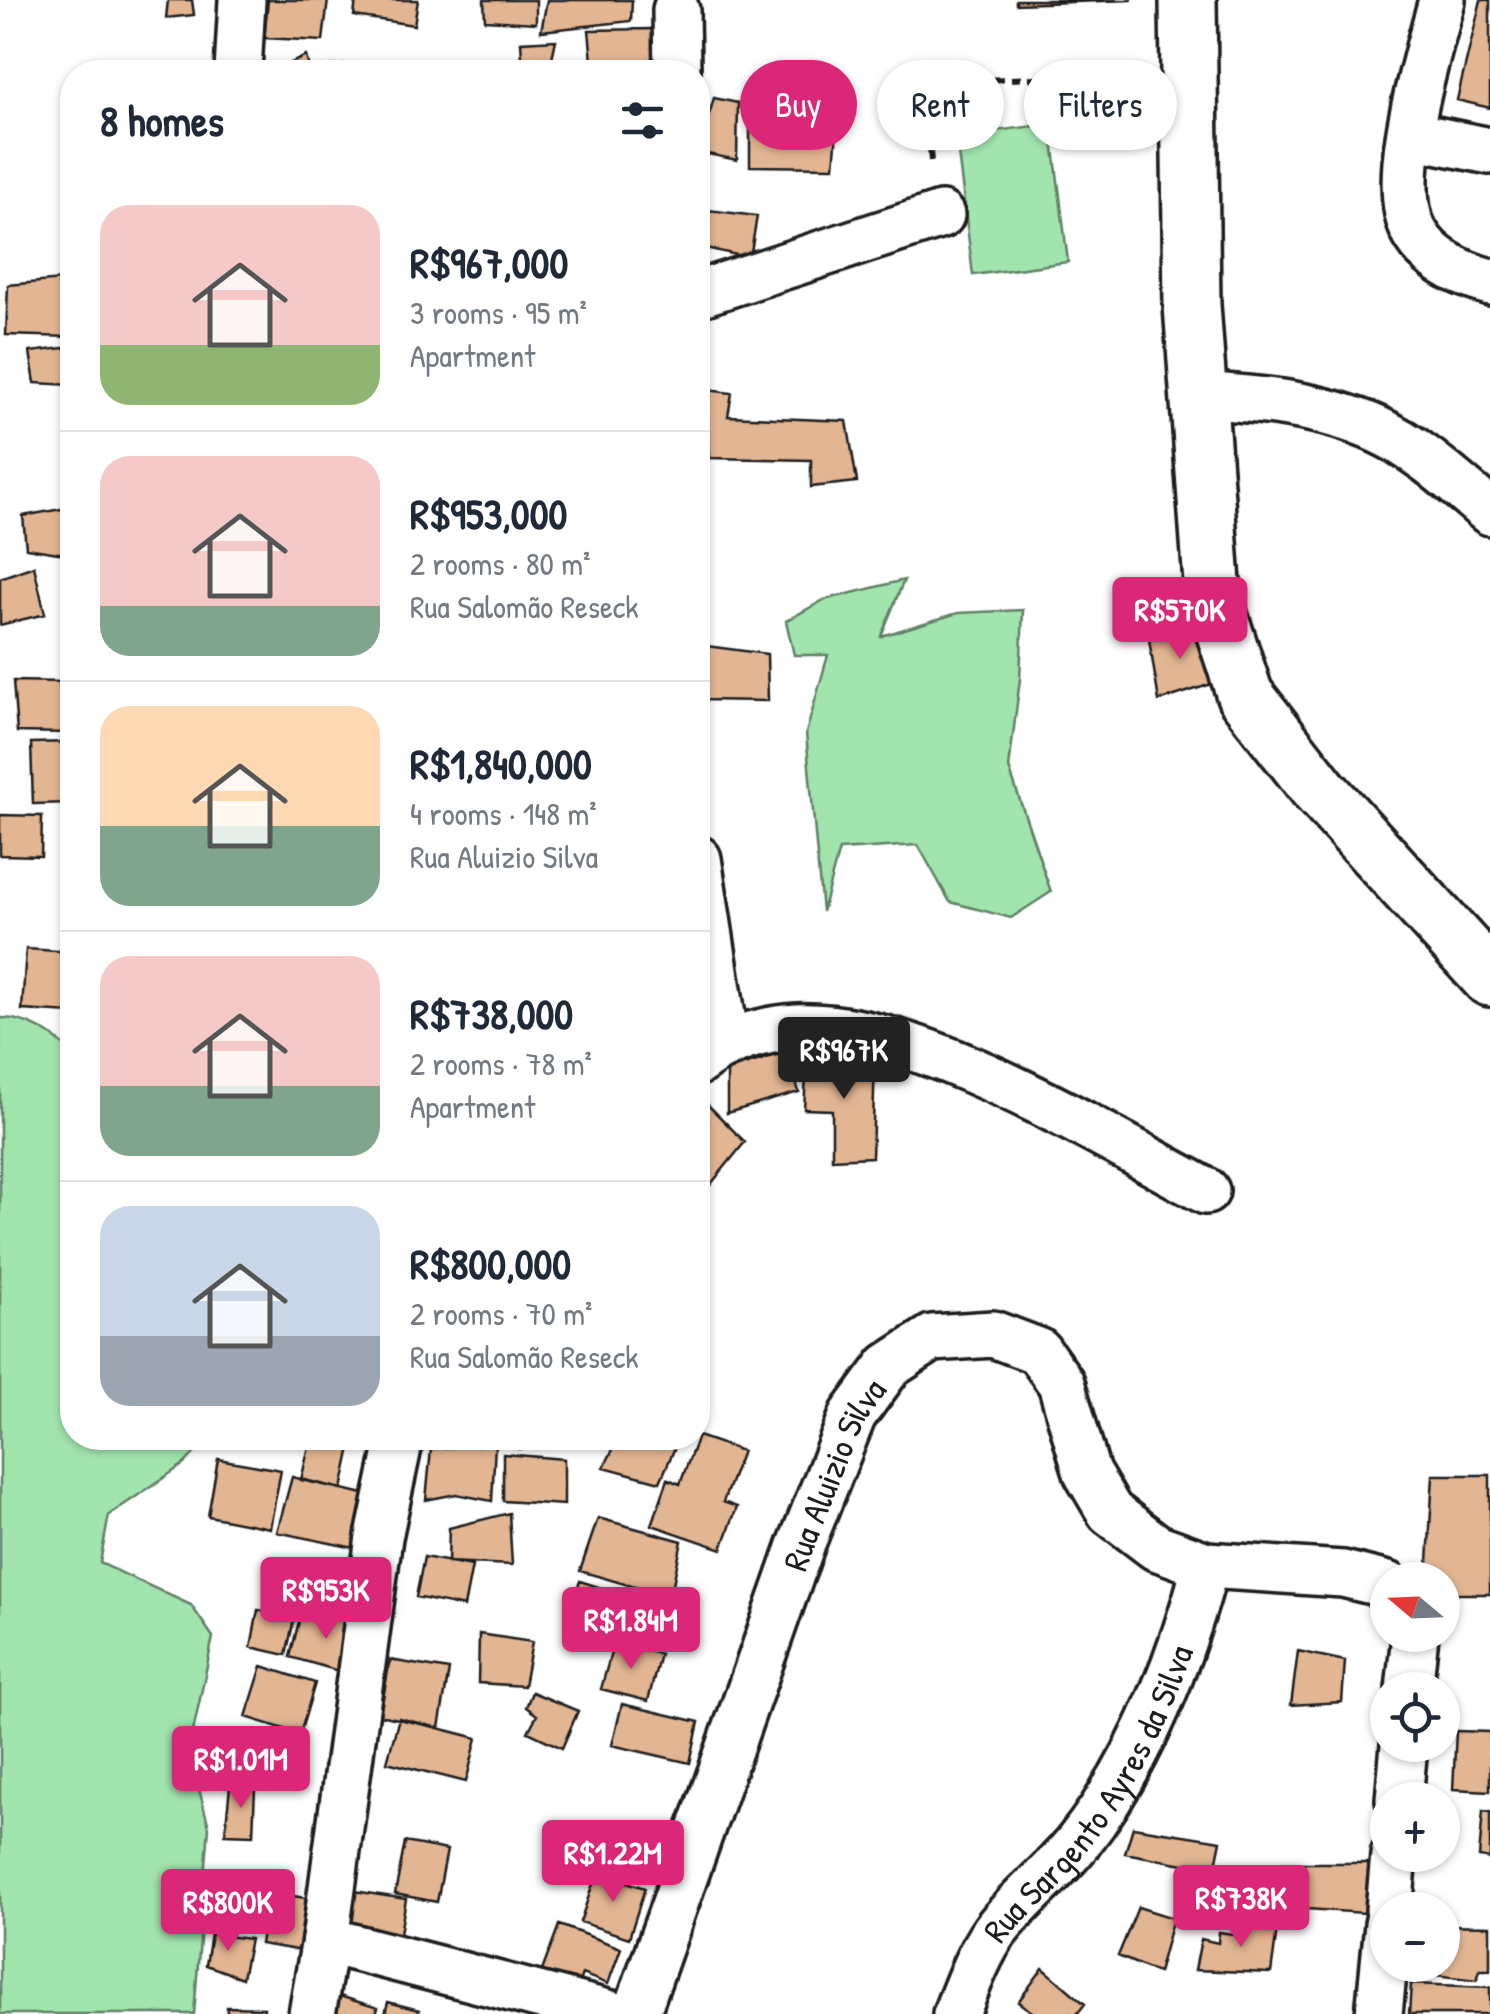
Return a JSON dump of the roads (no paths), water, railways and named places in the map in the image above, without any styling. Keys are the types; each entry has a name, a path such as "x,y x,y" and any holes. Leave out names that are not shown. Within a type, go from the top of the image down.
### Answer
{"main road":[{"path":"1188,0 1192,305 1213,597 1245,696 1320,791 1490,978"}],"street":[{"path":"239,60 242,0"},
{"path":"1442,0 1410,135 1405,182 1407,211 1414,232 1432,254 1456,270 1490,282"},
{"path":"676,10 677,60"},
{"path":"1410,135 1490,151"},
{"path":"710,290 940,214"},
{"path":"1197,395 1270,400 1331,413 1380,430 1433,464 1490,512"},
{"path":"710,1025 712,1052 796,1028 858,1034 929,1054 1003,1085 1206,1191"},
{"name":"Rua Aluizio Silva","path":"636,2014 802,1542 853,1415 889,1366 932,1338 993,1334 1038,1351 1061,1383 1087,1474 1110,1512 1156,1547 1206,1564 1344,1574 1370,1580"},
{"path":"312,2014 378,1536 397,1450"},
{"name":"Rua Sargento Ayres da Silva","path":"956,2014 995,1931 1080,1840 1116,1785 1154,1715 1186,1640 1206,1564"},
{"path":"325,1940 611,2014"},
{"path":"1379,2014 1382,1982"}]}
